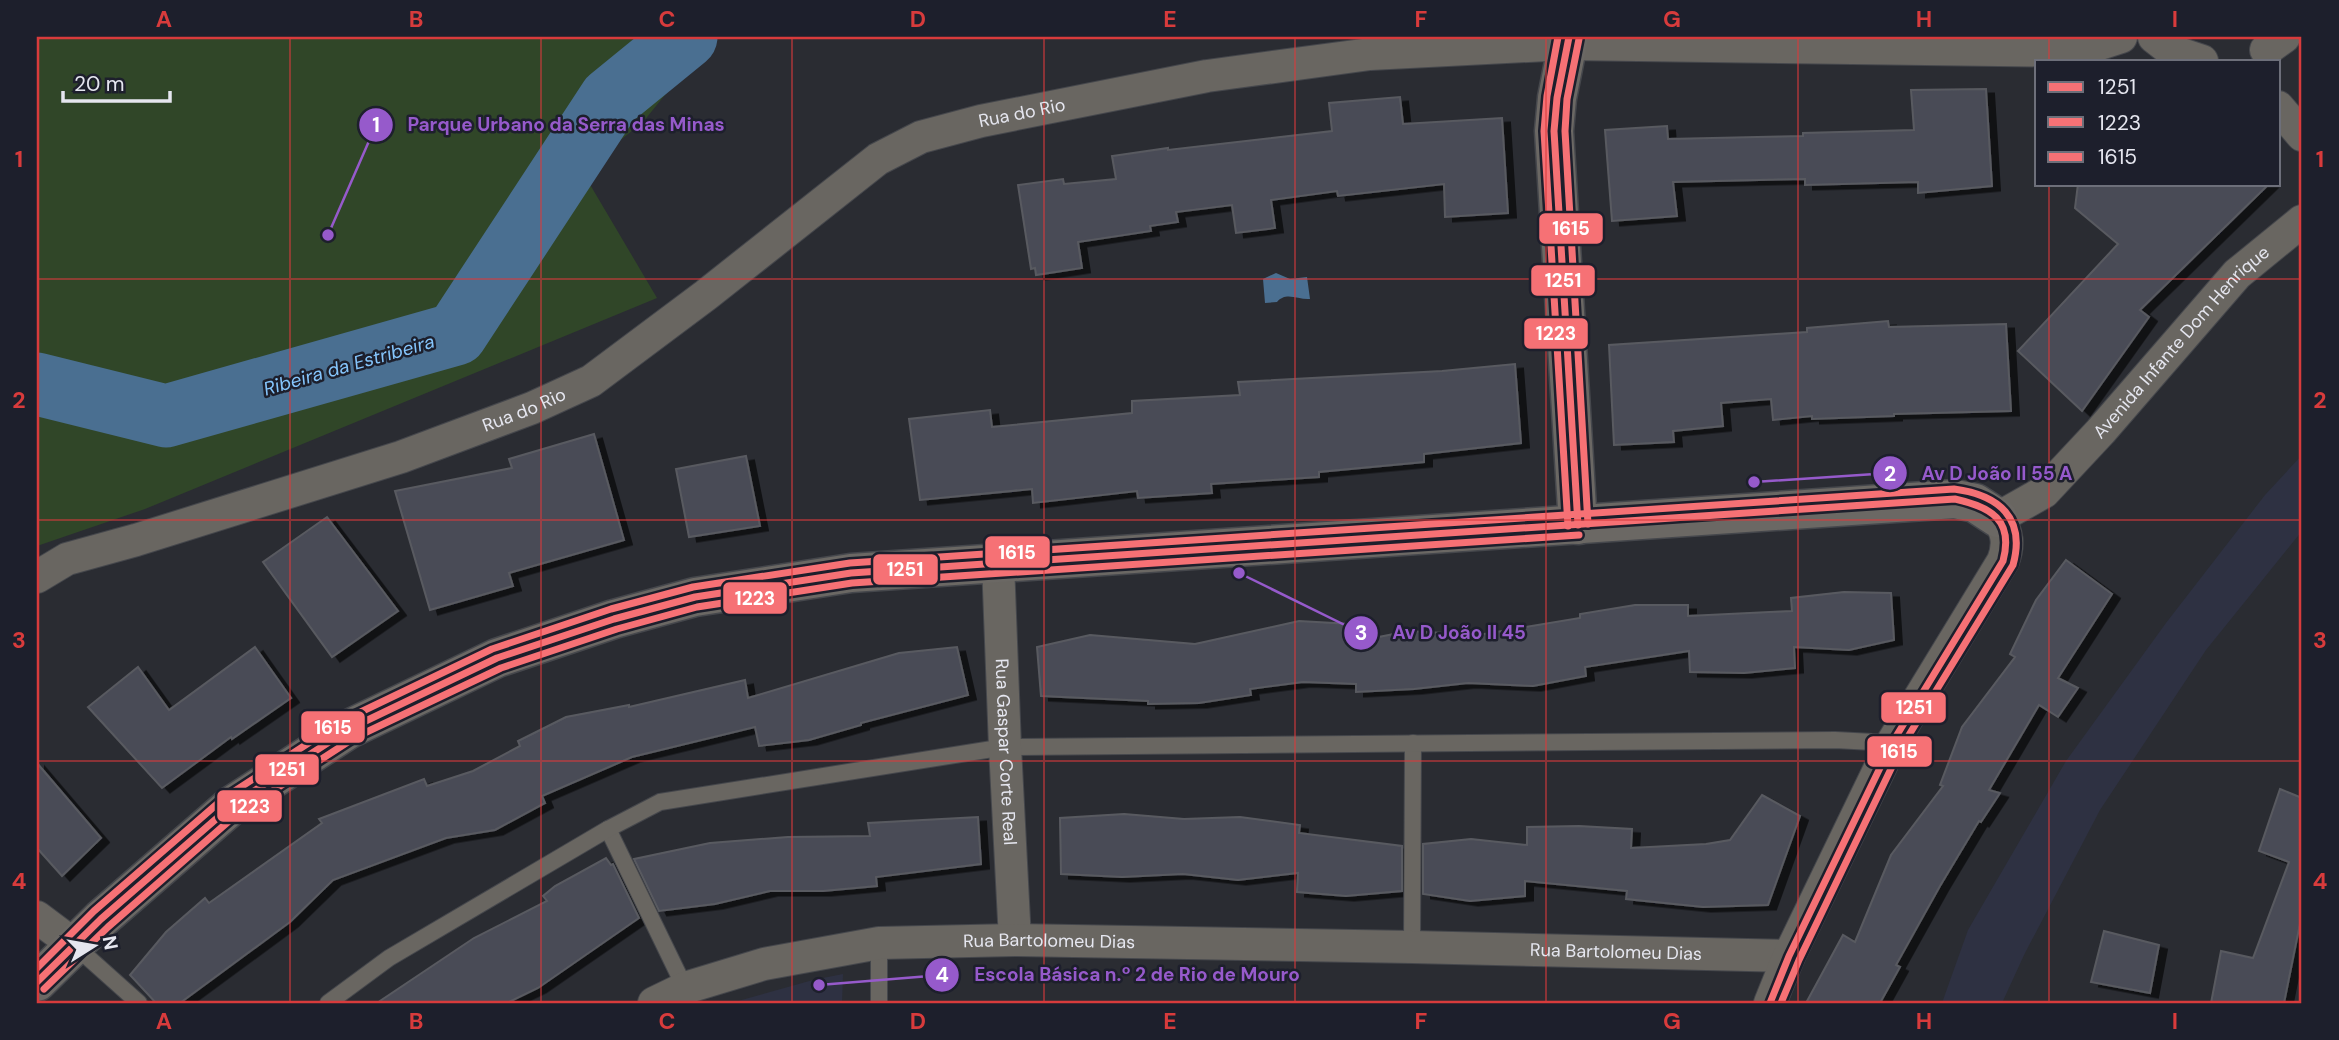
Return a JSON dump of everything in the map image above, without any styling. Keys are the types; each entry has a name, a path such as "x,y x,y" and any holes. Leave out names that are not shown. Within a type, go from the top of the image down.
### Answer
{"street":[{"name":"Rua do Rio","path":"37,577 67,559 401,457 532,408 591,381 706,295 878,159 922,137 981,121 1208,75 1370,54 1568,41 2078,51 2121,37"},
{"path":"2154,37 2172,51 2199,60"},
{"path":"1568,41 1556,98 1555,131 1578,525"},
{"path":"2280,109 2302,135"},
{"name":"Avenida Infante Dom Henrique","path":"1998,518 2044,492 2101,431 2237,274 2302,221"},
{"path":"37,982 73,944 231,806 349,729 497,658 614,619 695,597 851,573 1955,499 1975,503 1998,518 2008,539 2003,561 1892,743 1789,956 1770,1003"},
{"name":"Rua Gaspar Corte Real","path":"998,563 1015,940"},
{"path":"37,918 73,944"},
{"name":"Rua Bartolomeu Dias","path":"654,1003 685,988 764,964 879,943 1015,940 1789,956"}],"lane":[{"path":"328,1003 389,958 608,829 660,802 1005,747 1835,740 1892,743"},
{"path":"1412,947 1413,743"},
{"path":"608,829 685,988"},
{"path":"879,943 879,1003"},
{"path":"73,944 139,1003"}],"shaded area":[{"path":"2302,455 2302,531 2206,650 2100,810 2025,953 2002,1003 1942,1003 1968,930 2066,761 2166,623 2265,495"},
{"path":"843,974 842,1003 731,1003 813,980"}],"green space":[{"path":"37,37 712,37 643,122 582,171 657,298 145,509 37,546"}],"water":[{"path":"1276,273 1290,279 1307,277 1310,299 1288,296 1277,302 1265,303 1263,279"}],"building":[{"path":"1986,89 1992,186 1918,193 1918,182 1805,185 1805,179 1673,182 1677,216 1612,221 1605,130 1667,126 1668,139 1914,130 1911,90"},
{"path":"1400,97 1403,124 1502,118 1508,213 1445,217 1444,184 1338,196 1337,191 1271,200 1275,228 1236,233 1232,205 1176,212 1178,222 1150,226 1151,231 1078,242 1082,268 1036,275 1035,268 1031,269 1018,185 1063,179 1064,184 1116,179 1112,156 1332,131 1329,103"},
{"path":"2078,186 2267,186 2140,310 2149,317 2082,411 2018,351 2118,244 2075,208"},
{"path":"1888,321 1889,327 2006,324 2011,411 1812,419 1812,416 1773,420 1771,399 1721,403 1723,426 1673,431 1674,442 1614,445 1609,345 1807,332 1807,328"},
{"path":"1515,364 1521,443 1424,454 1424,462 1319,472 1319,477 1211,484 1212,493 1138,498 1137,491 1033,503 1032,489 920,500 909,419 990,410 992,427 1132,413 1132,401 1240,395 1238,382 1442,371"},
{"path":"594,434 624,540 509,573 513,586 430,610 395,491 512,468 509,459"},
{"path":"746,456 760,526 689,537 676,469"},
{"path":"327,517 398,611 332,657 263,562"},
{"path":"2066,560 2112,594 2058,678 2078,688 2058,717 2039,705 1989,790 2000,793 1981,822 1979,821 1940,886 1896,965 1900,967 1880,1003 1806,1003 1843,935 1855,942 1891,855 1943,786 1940,785 1962,727 2015,657 2010,654 2036,600"},
{"path":"1844,592 1891,593 1894,640 1849,650 1794,647 1795,668 1744,673 1690,672 1689,651 1585,667 1586,676 1533,686 1468,683 1356,692 1356,684 1303,682 1250,689 1251,695 1199,703 1148,704 1148,701 1041,696 1037,647 1090,635 1195,644 1299,621 1351,624 1353,642 1409,631 1478,635 1580,618 1580,614 1635,605 1688,605 1688,616 1792,611 1791,598"},
{"path":"255,647 291,698 232,739 231,737 162,788 88,707 138,667 169,710"},
{"path":"957,647 968,695 861,723 809,740 759,746 755,727 632,757 542,796 545,803 495,830 446,838 333,880 290,922 180,1003 156,1003 130,975 166,932 205,898 209,903 322,823 319,819 424,779 427,786 473,771 520,746 518,741 566,717 629,707 745,680 748,698 899,653"},
{"path":"37,763 101,838 62,876 37,848"},
{"path":"2280,789 2302,798 2302,914 2284,1003 2211,1003 2221,951 2253,958 2289,862 2259,851"},
{"path":"1762,795 1800,816 1768,905 1703,907 1626,899 1627,891 1525,881 1525,896 1470,901 1423,894 1423,844 1471,839 1527,845 1527,827 1579,826 1632,829 1631,848 1706,844 1730,840"},
{"path":"1124,814 1184,819 1240,817 1300,825 1299,833 1402,846 1402,891 1346,896 1297,892 1298,873 1238,880 1183,874 1122,877 1061,874 1060,818"},
{"path":"978,817 981,864 876,877 877,886 823,891 770,891 715,904 659,911 634,859 710,843 788,837 870,836 868,823"},
{"path":"606,858 613,864 639,918 538,988 507,1003 377,1003 474,938 547,901 543,896 555,886"},
{"path":"2104,931 2159,945 2150,993 2091,982"}],"waterway":[{"name":"Ribeira da Estribeira","path":"37,384 166,416 456,334 610,99 686,37"}],"transit line":[{"name":"1223","path":"1558,37 1547,96 1544,131 1568,526"},
{"name":"1251","path":"1569,37 1557,98 1554,131 1578,525"},
{"name":"1615","path":"1579,39 1567,99 1565,131 1588,524"},
{"name":"1615","path":"37,968 94,911 224,798 344,720 492,649 611,609 693,587 850,563 1954,489 1984,497 1996,503 2012,522 2016,534 2013,565 1901,748 1781,1003"},
{"name":"1251","path":"37,982 101,919 231,806 349,729 497,658 614,619 695,597 851,573 1955,499 1979,506 1989,511 2002,525 2006,547 2003,561 1892,743 1789,956 1770,1003"},
{"name":"1223","path":"44,989 108,927 237,814 354,738 501,668 617,629 697,607 852,583 1579,535"}],"place":[{"name":"Parque Urbano da Serra das Minas","path":"328,235"},
{"name":"Av D João II 55 A","path":"1754,482"},
{"name":"Av D João II 45","path":"1239,573"},
{"name":"Escola Básica n.º 2 de Rio de Mouro","path":"819,985"}]}
